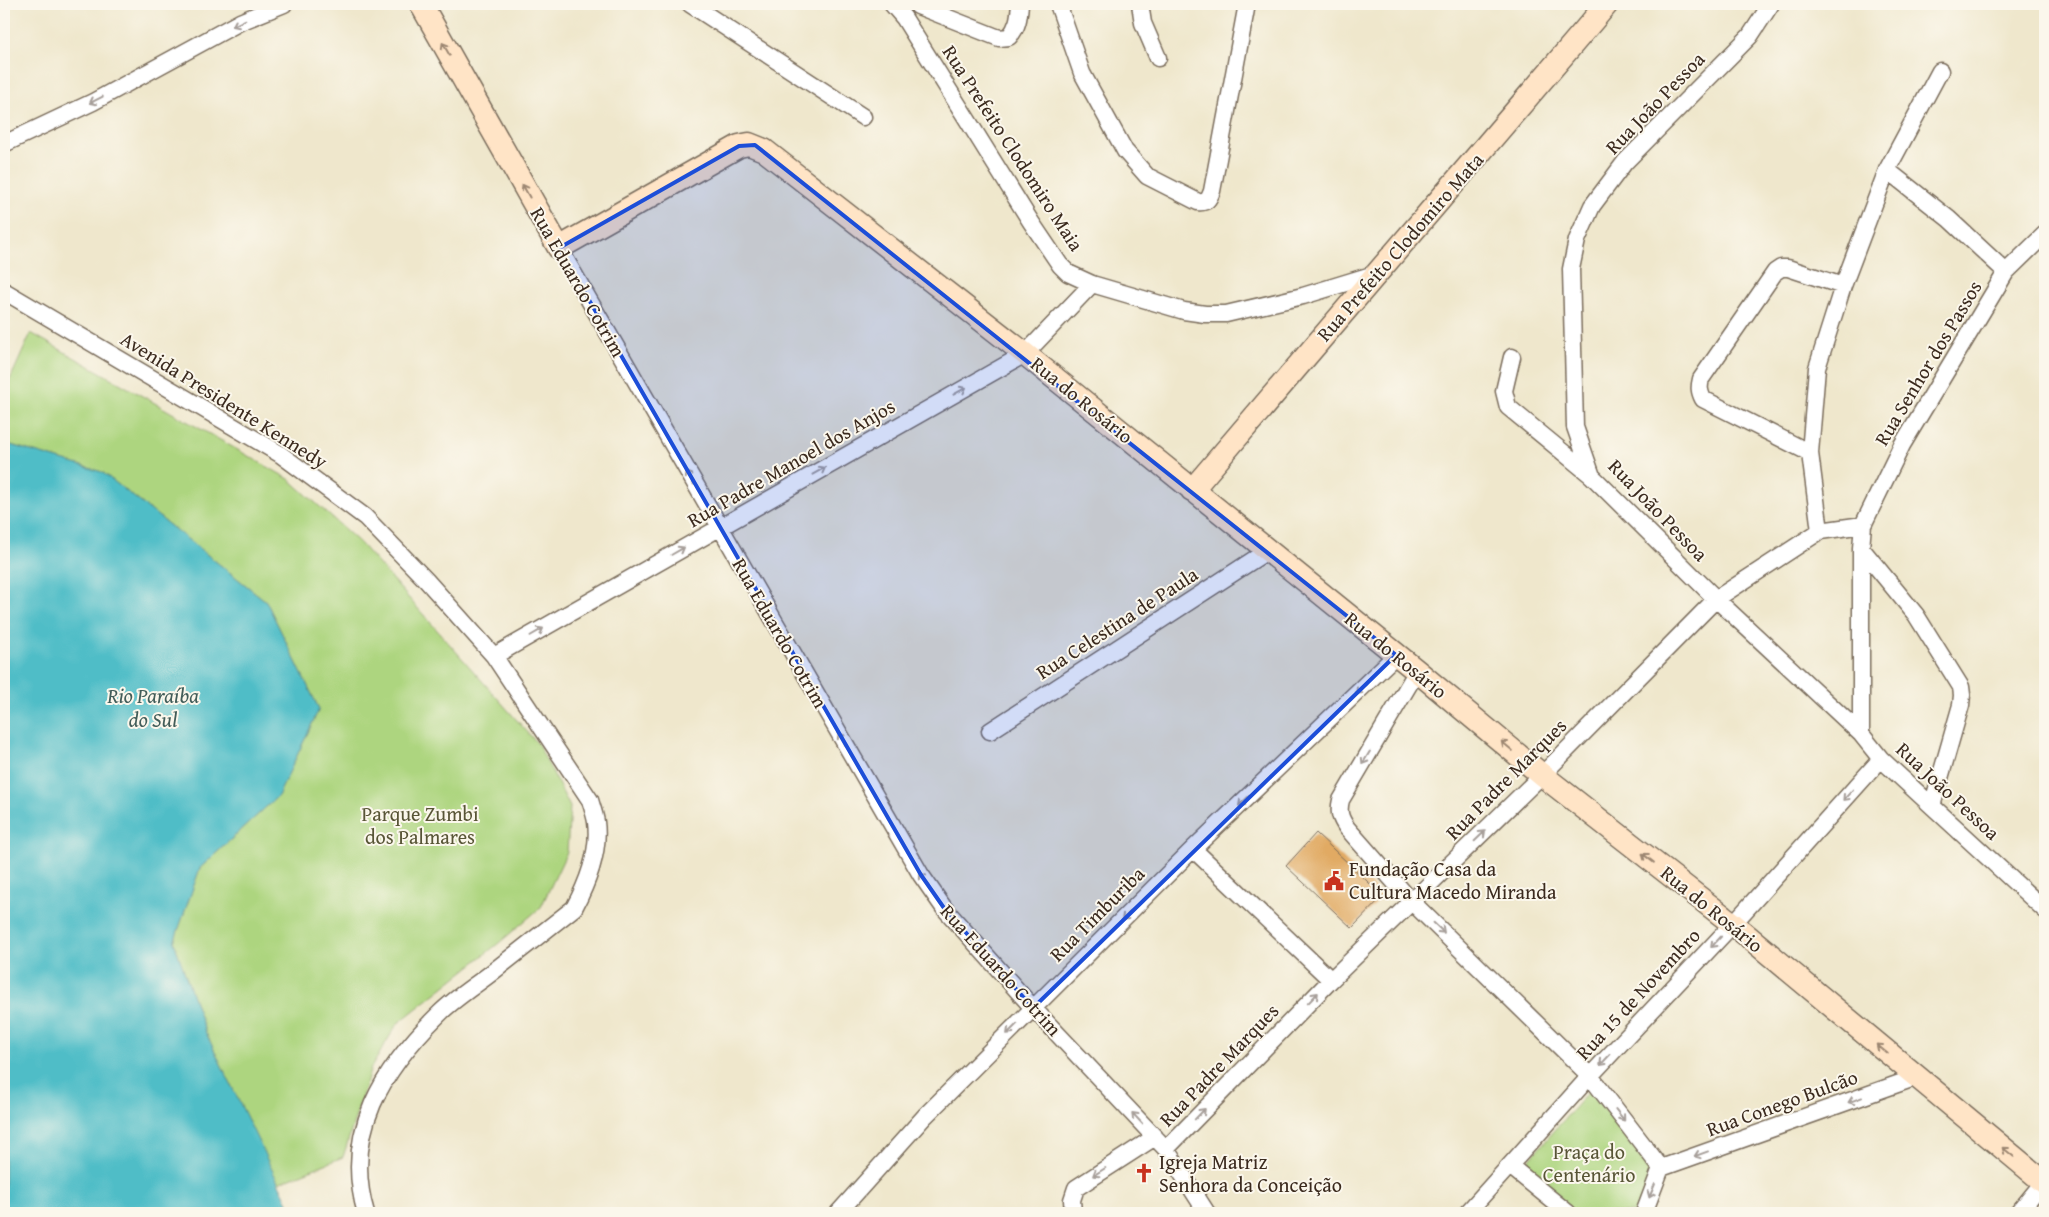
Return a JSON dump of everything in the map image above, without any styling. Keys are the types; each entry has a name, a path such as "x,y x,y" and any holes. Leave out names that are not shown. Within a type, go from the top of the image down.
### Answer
{"street":[{"path":"4,144 93,102 240,22 284,4"},
{"name":"Rua Eduardo Cotrim","path":"421,4 719,528 921,875 944,908 1033,1008 1160,1143 1207,1213"},
{"path":"690,4 863,117"},
{"name":"Rua Prefeito Clodomiro Maia","path":"892,4 904,18 1026,214 1060,265 1068,273 1092,284 1184,311 1226,314 1303,296 1378,273"},
{"path":"904,18 919,5 999,38 1008,37 1014,31 1018,21 1020,4"},
{"path":"1058,4 1082,73 1126,151 1137,166 1156,181 1198,202 1204,202 1209,199 1212,191 1247,4"},
{"path":"1140,4 1142,23 1158,58"},
{"name":"Rua Prefeito Clodomiro Mata","path":"1192,490 1608,4"},
{"name":"Rua João Pessoa","path":"1772,4 1750,36 1625,162 1592,206 1577,240 1571,270 1575,427 1592,476 1716,599 1861,734 1881,759 2045,910"},
{"path":"1820,531 1810,453 1817,368 1843,286 1886,170 1940,70"},
{"name":"Rua do Rosário","path":"559,248 739,146 749,144 764,150 1025,354 1417,671 1542,775 1732,924 2045,1182"},
{"path":"1886,170 1949,220 2006,272"},
{"name":"Rua Senhor dos Passos","path":"1863,525 1902,445 2006,272 2045,234"},
{"path":"1810,453 1704,398 1699,386 1701,379 1775,272 1781,268 1788,268 1843,286"},
{"name":"Rua Padre Manoel dos Anjos","path":"494,656 1025,354 1092,284"},
{"name":"Avenida Presidente Kennedy","path":"4,291 280,454 365,517 426,580 494,656 590,800 596,822 596,848 587,884 574,908 440,1013 395,1062 374,1096 362,1135 358,1163 362,1199 366,1213"},
{"path":"1512,357 1504,391 1508,407 1592,476"},
{"path":"1861,734 1861,548 1863,525"},
{"name":"Rua Padre Marques","path":"1072,1207 1076,1188 1081,1183 1160,1143 1542,775 1716,599 1820,531 1863,525"},
{"path":"1861,548 1916,615 1961,688 1961,705 1932,806"},
{"name":"Rua Celestina de Paula","path":"990,731 1267,551"},
{"name":"Rua Timburiba","path":"838,1213 925,1116 1193,849 1396,655"},
{"path":"1417,671 1341,800 1340,818 1412,902 1590,1076 1662,1168 1644,1213"},
{"name":"Rua 15 de Novembro","path":"1467,1213 1881,759"},
{"path":"1193,849 1331,980"},
{"name":"Rua Conego Bulcão","path":"1662,1168 1917,1077"},
{"path":"1510,1166 1568,1213"},
{"path":"2018,1213 2045,1182"}],"highlighted area":[{"path":"755,145 1396,655 1033,1008 944,908 921,875 559,248 739,146"}],"green space":[{"name":"Parque Zumbi dos Palmares","path":"31,333 289,479 359,542 538,744 570,807 567,852 541,907 397,1024 371,1068 343,1157 278,1183 205,1031 174,942 200,868 278,796 319,709 266,601 102,472 4,443 4,393"},
{"name":"Praça do Centenário","path":"1589,1091 1653,1166 1637,1213 1576,1213 1521,1169"}],"water":[{"name":"Rio Paraíba do Sul","path":"4,443 102,472 266,601 319,709 278,796 200,868 174,942 205,1031 293,1213 4,1213"}],"building":[{"name":"Fundação Casa da Cultura Macedo Miranda","path":"1316,833 1383,896 1352,928 1286,866"}],"place":[{"name":"Fundação Casa da Cultura Macedo Miranda","path":"1334,881"},
{"name":"Igreja Matriz Senhora da Conceição","path":"1144,1173"}]}
